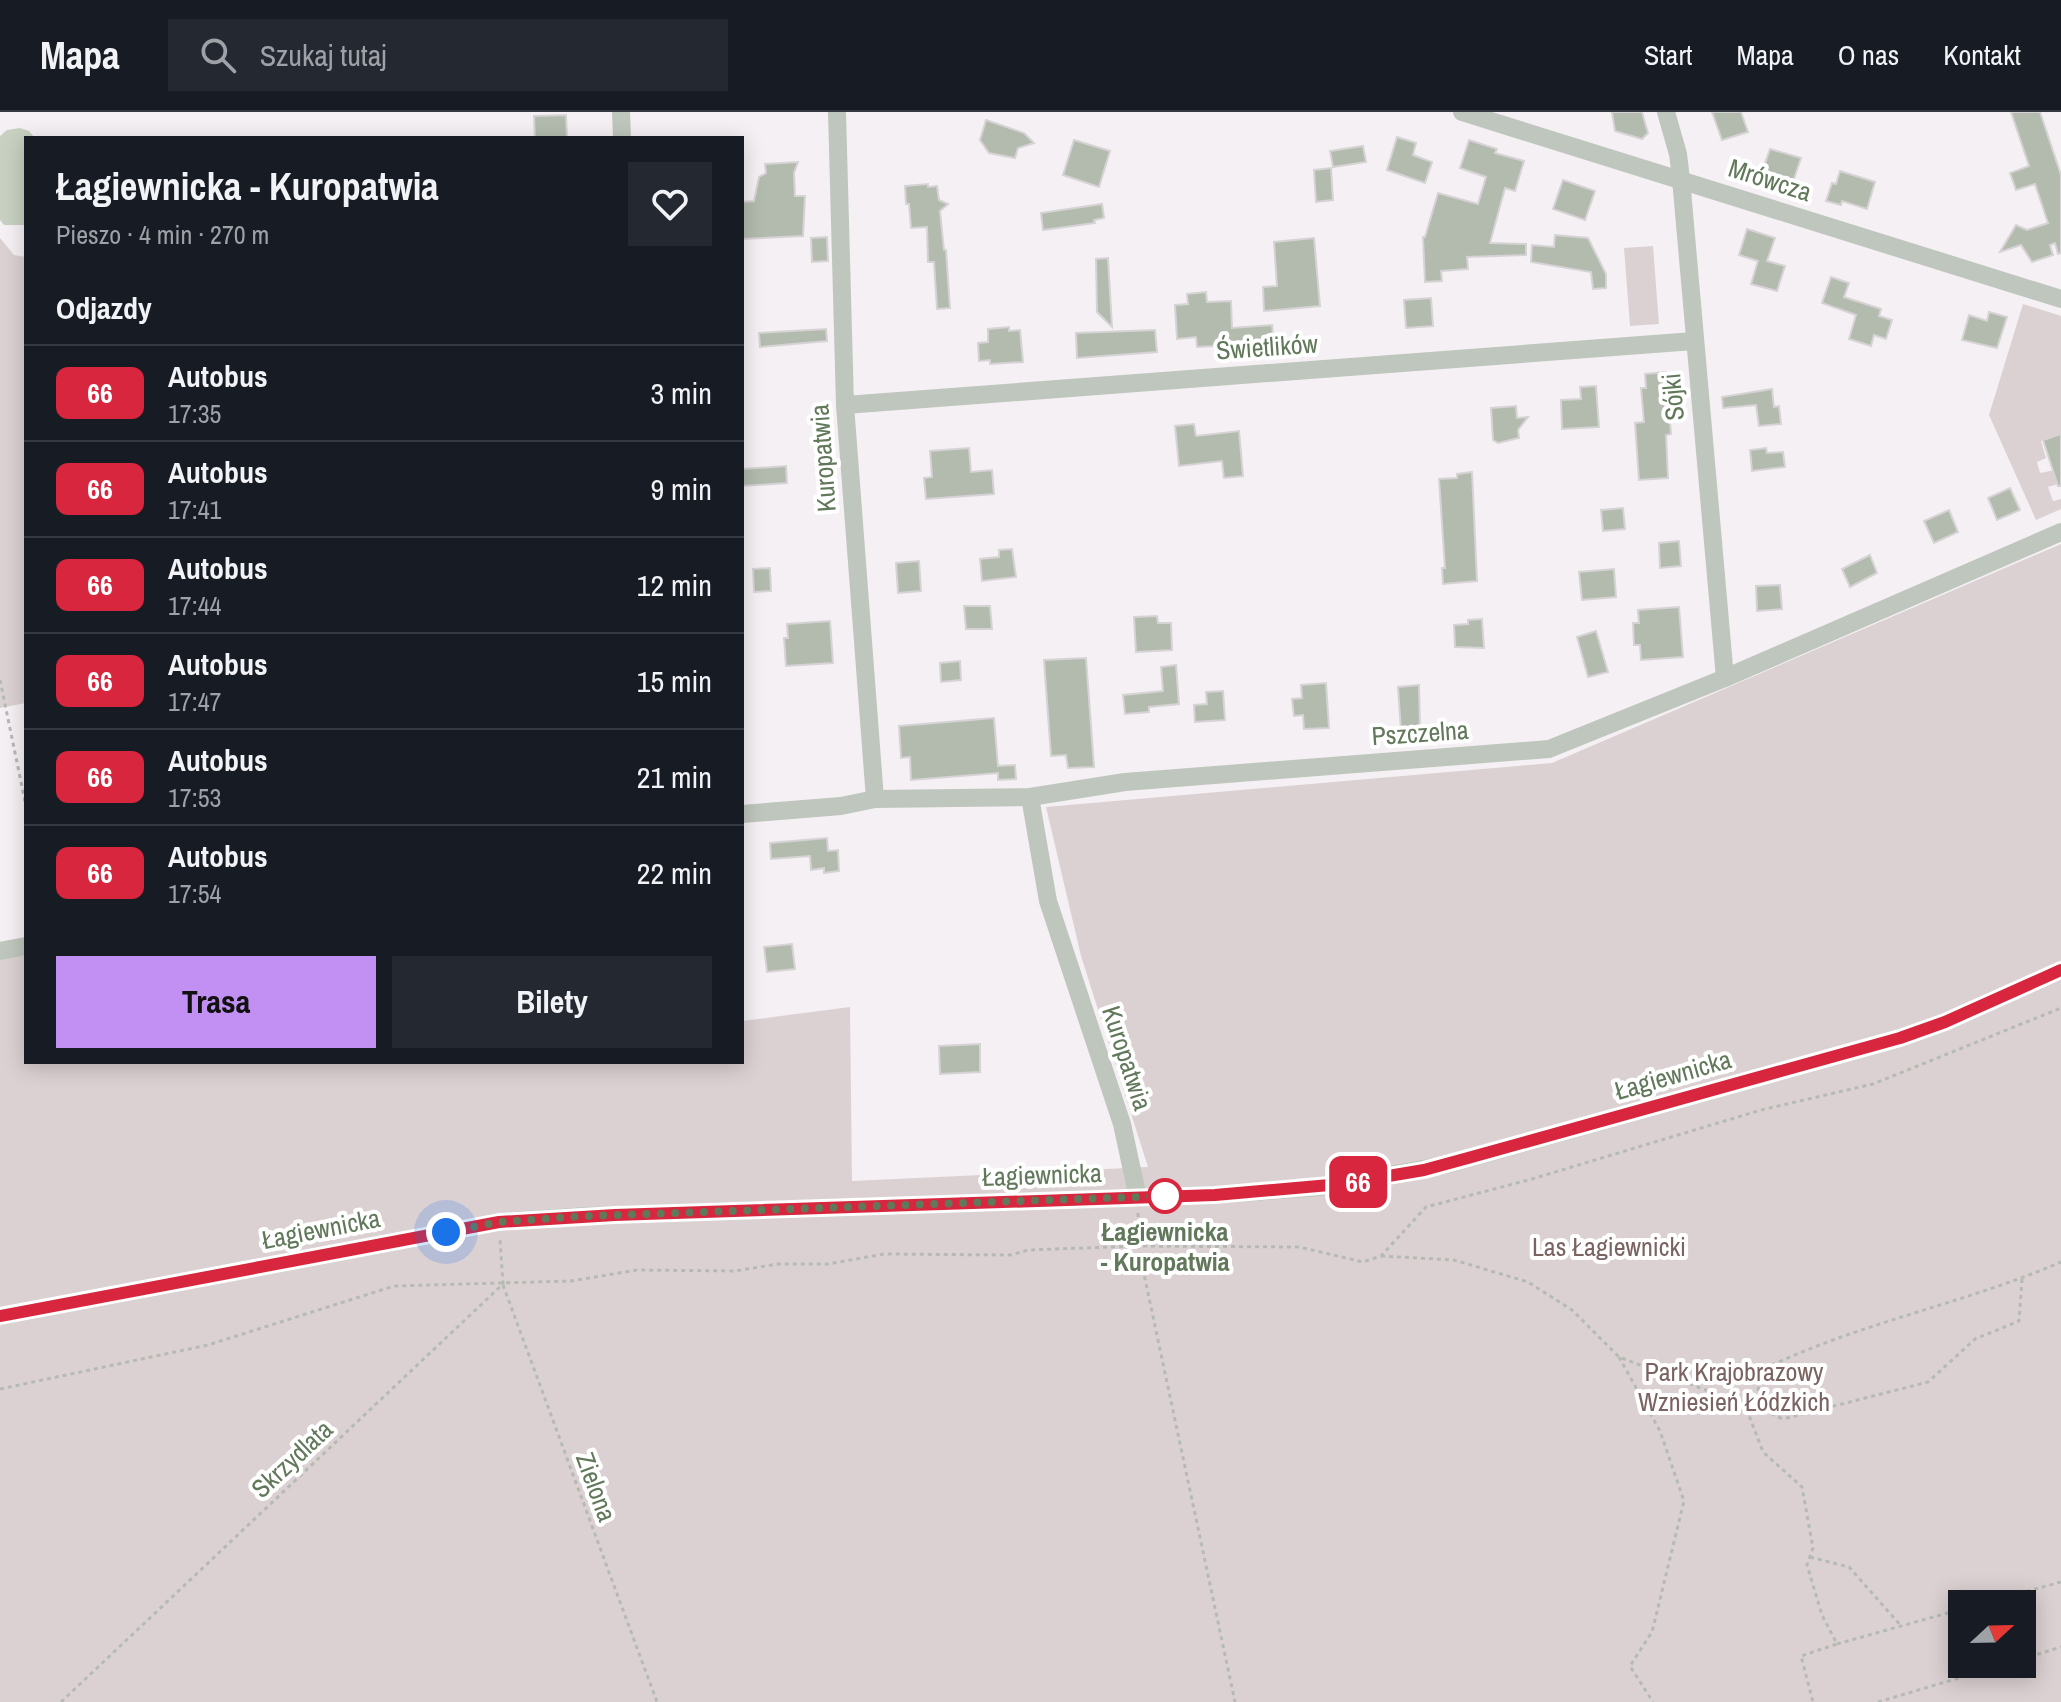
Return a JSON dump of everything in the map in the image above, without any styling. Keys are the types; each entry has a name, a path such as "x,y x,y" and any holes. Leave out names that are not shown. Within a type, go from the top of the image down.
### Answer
{"street":[{"path":"621,112 622,136"},
{"name":"Kuropatwia","path":"837,112 845,405 875,799"},
{"name":"Mrówcza","path":"1462,112 2061,299"},
{"name":"Sójki","path":"1666,112 1678,154 1681,179 1725,678"},
{"name":"Świetlików","path":"845,405 1694,341"},
{"name":"Pszczelna","path":"744,814 841,806 875,799 1030,797 1125,782 1549,749 1725,678 1925,588 2061,532"},
{"name":"Kuropatwia","path":"1030,797 1048,901 1122,1124 1138,1198"},
{"path":"0,951 24,946"},
{"name":"Łagiewnicka","path":"0,1316 499,1222 615,1215 1138,1198 1278,1191 1361,1181 1424,1170 1900,1038 1945,1022 2061,970"}],"path":[{"path":"0,680 24,796"},
{"path":"1381,1256 1426,1207 1532,1179 1761,1110 1873,1084 2061,1008"},
{"path":"1138,1198 1138,1246 1235,1702"},
{"path":"499,1222 503,1284"},
{"path":"0,1389 208,1345 394,1286 571,1281 637,1270 735,1271 778,1264 828,1264 884,1254 1011,1255 1028,1250 1138,1246 1299,1247 1363,1262 1381,1256 1454,1260 1528,1282 1572,1310 1619,1357 1660,1431 1684,1501 1652,1632 1630,1666 1653,1702"},
{"path":"2022,1279 2019,1321 1975,1339 1928,1382 1783,1419 1766,1413 1757,1399 1762,1370 1811,1347 2022,1279 2061,1262"},
{"name":"Skrzydlata","path":"61,1702 503,1284"},
{"name":"Zielona","path":"503,1284 657,1702"},
{"path":"1619,1357 1745,1405 1757,1399"},
{"path":"1745,1405 1763,1452 1802,1487 1813,1548 1807,1565 1822,1615 1837,1644"},
{"path":"1810,1557 1849,1567 1901,1626"},
{"path":"2032,1590 2061,1582"},
{"path":"1813,1702 1801,1656 1948,1613"},
{"path":"2036,1655 2061,1647"},
{"path":"1878,1702 1959,1678"}],"green space":[{"path":"0,238 14,255 24,257 24,703 0,708"},
{"path":"1653,246 1659,324 1630,326 1624,248"},
{"path":"2023,304 2061,316 2061,434 2041,441 2046,458 2037,462 2040,473 2061,469 2061,483 2048,487 2053,501 2061,499 2061,509 2036,520 1989,415"},
{"name":"Las Łagiewnicki","path":"2061,544 2061,1702 0,1702 0,951 24,946 24,1064 744,1064 744,1021 850,1007 852,1181 1148,1167 1081,956 1046,807 1552,763"}],"shaded area":[{"path":"20,128 33,136 24,136 24,225 4,225 0,220 0,136 7,130"}],"building":[{"path":"1612,112 1642,112 1648,133 1642,139 1615,131"},
{"path":"1712,112 1741,112 1748,132 1722,140"},
{"path":"2011,112 2040,112 2061,175 2061,253 2058,254 2055,243 2050,245 2053,255 2032,262 2021,245 2000,252 2016,225 2027,230 2048,223 2035,184 2016,190 2010,173 2029,166"},
{"path":"566,115 567,136 535,136 534,116"},
{"path":"986,120 1024,133 1034,143 1018,148 1015,158 989,153 980,140"},
{"path":"1397,137 1416,143 1413,155 1432,162 1425,183 1387,170"},
{"path":"1074,140 1110,151 1099,187 1063,175"},
{"path":"1469,140 1497,149 1495,153 1524,161 1515,191 1505,188 1490,243 1526,244 1526,255 1467,257 1468,269 1441,271 1442,281 1425,282 1423,237 1438,193 1478,204 1486,177 1460,168"},
{"path":"1363,146 1366,162 1333,167 1330,151"},
{"path":"1770,149 1801,158 1793,182 1762,172"},
{"path":"798,162 794,173 795,196 805,196 803,236 744,239 744,202 754,201 759,177 766,173 765,164"},
{"path":"1331,168 1333,200 1316,202 1314,170"},
{"path":"1840,171 1875,182 1867,209 1842,201 1841,205 1826,201"},
{"path":"1563,180 1595,191 1585,220 1553,209"},
{"path":"928,184 928,187 937,186 939,200 948,204 940,211 950,308 937,309 934,262 928,262 927,227 911,228 909,204 906,204 905,186"},
{"path":"1102,204 1104,218 1094,220 1095,223 1043,230 1041,213"},
{"path":"1747,229 1775,238 1767,261 1785,266 1777,291 1751,284 1758,261 1739,255"},
{"path":"1555,235 1588,238 1606,274 1606,288 1593,289 1591,272 1531,262 1532,245 1554,247"},
{"path":"827,237 828,261 812,262 811,238"},
{"path":"1314,238 1320,306 1264,311 1263,287 1277,286 1274,242"},
{"path":"1108,258 1112,327 1097,312 1096,259"},
{"path":"1831,277 1849,283 1844,297 1881,309 1879,316 1892,320 1886,339 1874,335 1871,346 1849,339 1856,315 1822,303"},
{"path":"1206,292 1207,302 1231,301 1232,328 1272,325 1274,343 1197,347 1196,337 1177,339 1175,305 1188,304 1187,294"},
{"path":"1431,298 1433,326 1406,328 1404,300"},
{"path":"1989,312 2007,317 1997,348 1962,340 1969,315 1987,321"},
{"path":"1009,327 1009,331 1020,330 1023,362 990,364 990,360 979,361 978,343 988,342 988,329"},
{"path":"826,329 827,341 760,347 759,333"},
{"path":"1155,330 1157,352 1077,358 1076,333"},
{"path":"1666,372 1671,434 1666,435 1668,478 1639,480 1635,423 1644,422 1641,388 1646,388 1645,374"},
{"path":"1596,386 1599,427 1562,429 1561,400 1581,399 1580,387"},
{"path":"1772,389 1774,407 1779,406 1781,424 1759,426 1756,405 1723,408 1722,397"},
{"path":"1516,406 1517,418 1528,417 1518,430 1519,438 1498,443 1493,440 1491,408"},
{"path":"1194,424 1196,436 1239,431 1243,476 1224,478 1222,461 1179,466 1175,426"},
{"path":"2061,434 2061,486 2058,486 2043,440"},
{"path":"969,448 971,472 992,470 994,494 926,499 924,478 932,477 930,451"},
{"path":"1766,448 1767,453 1783,452 1785,467 1752,471 1750,450"},
{"path":"786,466 787,483 744,486 744,469"},
{"path":"1472,472 1477,581 1443,584 1442,568 1445,568 1439,479 1457,478 1457,474"},
{"path":"2010,488 2020,510 1997,520 1988,498"},
{"path":"1623,508 1625,529 1603,531 1601,510"},
{"path":"1949,510 1958,532 1934,543 1924,521"},
{"path":"1679,541 1681,566 1660,568 1659,543"},
{"path":"1012,549 1016,577 982,581 980,559 999,557 999,550"},
{"path":"1870,555 1877,573 1850,587 1842,569"},
{"path":"919,561 921,591 898,593 896,563"},
{"path":"770,568 771,591 754,592 753,569"},
{"path":"1614,569 1616,597 1582,600 1579,572"},
{"path":"1780,585 1782,609 1757,611 1756,586"},
{"path":"964,606 990,606 992,629 966,629"},
{"path":"1679,607 1683,657 1641,660 1640,645 1634,645 1633,623 1639,623 1638,610"},
{"path":"1157,616 1158,623 1171,623 1172,650 1136,652 1134,617"},
{"path":"1482,619 1484,648 1455,647 1454,625"},
{"path":"830,621 833,663 786,666 784,638 788,638 787,624"},
{"path":"1596,631 1608,672 1588,677 1577,637"},
{"path":"1086,658 1094,767 1068,768 1066,755 1051,756 1044,660"},
{"path":"960,661 961,680 941,682 940,663"},
{"path":"1176,665 1179,704 1149,707 1149,712 1125,714 1123,695 1163,691 1161,667"},
{"path":"1326,683 1329,728 1304,729 1303,715 1294,716 1292,699 1302,698 1301,685"},
{"path":"1419,685 1420,730 1401,731 1398,687"},
{"path":"1223,691 1225,720 1195,722 1194,705 1207,704 1206,692"},
{"path":"994,718 998,766 1015,765 1016,779 998,780 998,773 911,780 910,757 901,758 899,726"},
{"path":"827,838 828,851 838,850 839,871 824,873 824,868 811,870 810,856 771,859 770,843"},
{"path":"792,944 795,969 767,972 764,947"},
{"path":"980,1044 980,1072 940,1074 939,1046"}],"bus line":[{"name":"66","path":"0,1316 499,1222 587,1216 1215,1195 1361,1181 1445,1165 1855,1052 1945,1022 2061,970"}],"place":[{"name":"Łagiewnicka - Kuropatwia","path":"1165,1196"}],"route":[{"path":"446,1232 499,1222 587,1216 1165,1196"}],"park label":[{"name":"Park Krajobrazowy Wzniesień Łódzkich","path":"1734,1387"}]}
